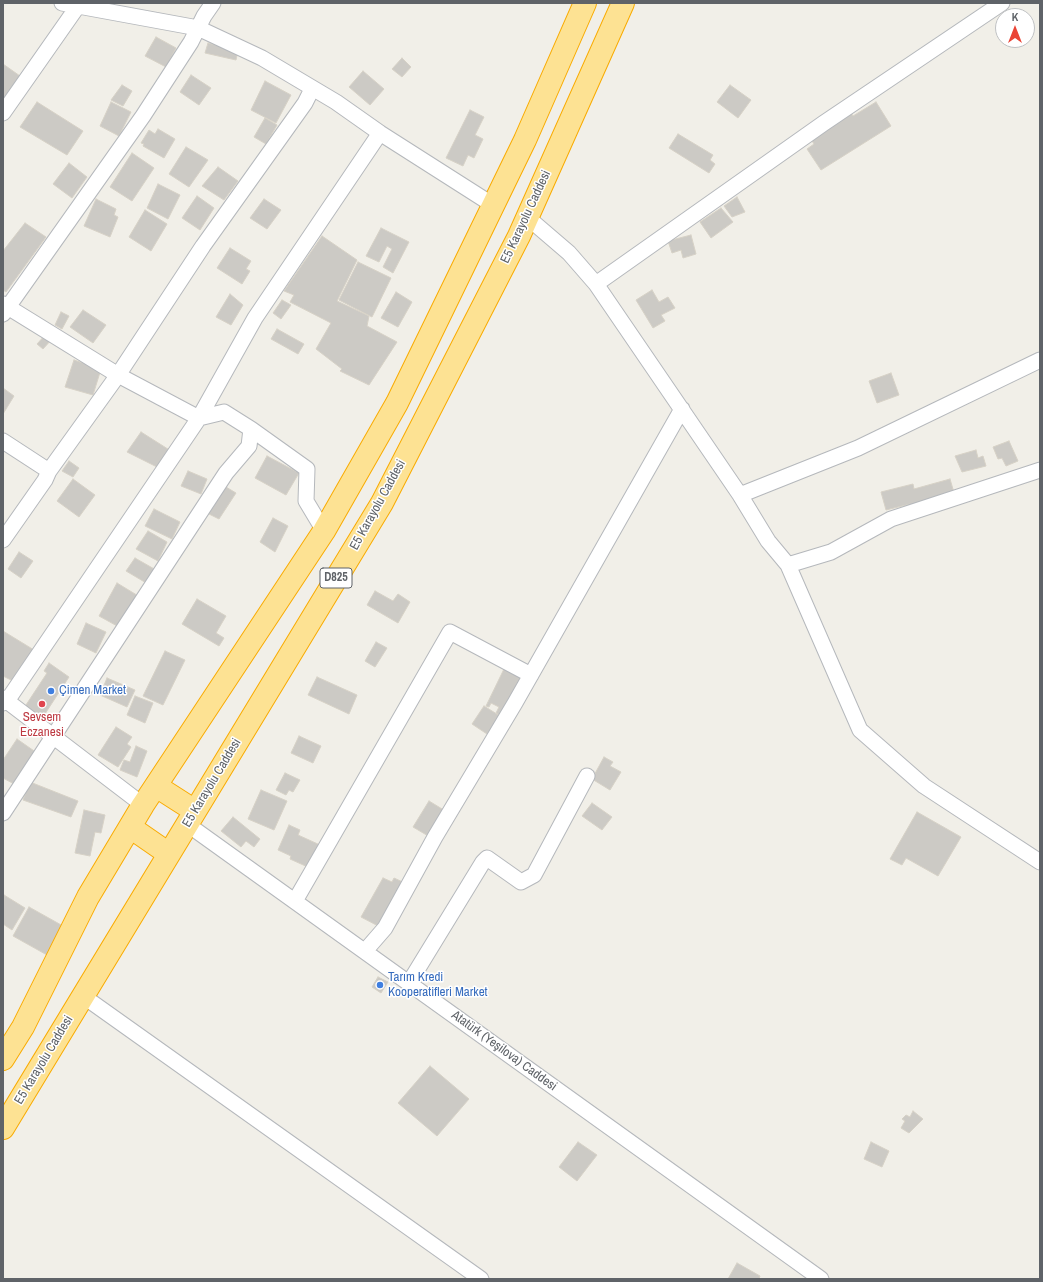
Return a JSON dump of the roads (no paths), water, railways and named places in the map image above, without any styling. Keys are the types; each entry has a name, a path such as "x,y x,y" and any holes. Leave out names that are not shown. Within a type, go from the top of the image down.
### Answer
{"highway":[{"name":"D825","path":"3,1059 23,1027 88,897 143,805 324,531 397,403 525,140 585,3"},
{"name":"E5 Karayolu Caddesi","path":"3,1128 382,503 527,218 623,3"},
{"path":"156,786 191,818"},
{"path":"130,827 169,854"}],"street":[{"path":"62,3 80,4 198,28 262,58 336,102 380,134 493,205"},
{"path":"213,3 191,42 143,116 4,308 118,375 199,418 224,412 307,468 306,501 324,531"},
{"path":"596,284 824,123 1002,3"},
{"path":"3,113 80,4"},
{"path":"3,540 45,480 49,471 118,375 203,246 305,104 312,89"},
{"path":"143,805 53,736 4,701 199,418 255,318 380,134"},
{"path":"527,218 569,253 596,284 740,495 768,541 788,565 860,730 924,786 1040,862"},
{"path":"740,495 858,448 1040,360"},
{"path":"365,951 385,928 435,837 531,675 682,409"},
{"path":"3,813 226,473 249,446 251,429"},
{"path":"3,441 49,471"},
{"path":"788,565 831,552 891,519 1040,470"},
{"path":"295,901 450,632 531,675"},
{"path":"409,983 482,862 486,858 521,882 534,875 587,776"},
{"name":"Atatürk (Yeşilova) Caddesi","path":"191,818 295,901 820,1279"},
{"path":"83,996 481,1279"}],"place":[{"name":"Çimen Market","path":"51,691"},
{"name":"Sevsem Eczanesi","path":"42,704"},
{"name":"Tarım Kredi Kooperatifleri Market","path":"380,985"}]}
